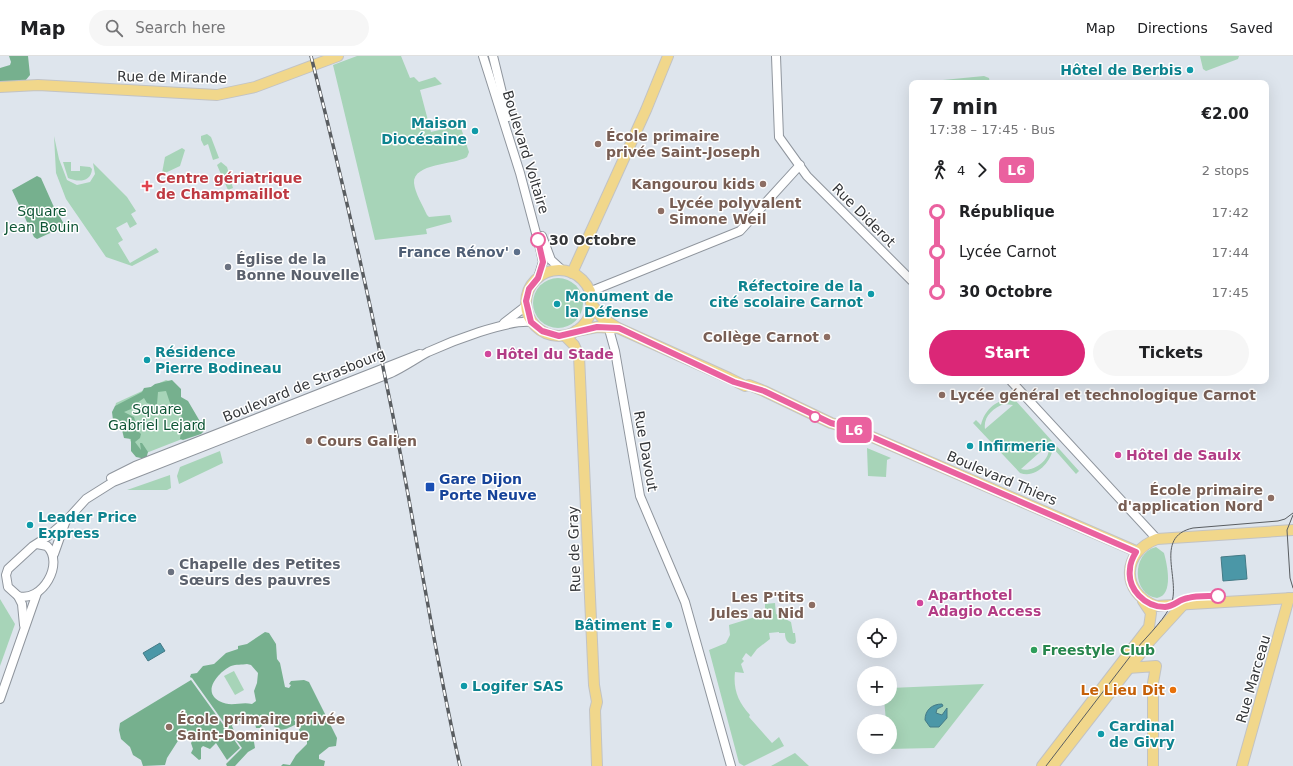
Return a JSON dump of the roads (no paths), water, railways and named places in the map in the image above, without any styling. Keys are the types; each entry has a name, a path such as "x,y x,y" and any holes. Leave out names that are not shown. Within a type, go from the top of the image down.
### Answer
{"main road":[{"name":"Rue de Mirande","path":"0,87 38,86 217,96 254,87 338,56"},
{"path":"567,272 616,174 630,131 640,110 650,97 668,56"},
{"path":"550,272 567,272 582,280 589,292 591,303 589,314 586,322 576,331 565,336 549,334 531,322 526,306 529,289 538,278 550,272"},
{"name":"Boulevard Thiers","path":"591,303 602,318 611,326 745,386 749,385 787,402 790,406 831,423 856,430 1136,552"},
{"name":"Boulevard Thiers","path":"576,331 611,326"},
{"name":"Rue de Gray","path":"565,336 574,345 579,356 594,685 597,702 595,710 597,766"},
{"path":"1042,766 1149,626 1151,616 1150,610 1135,591 1130,575 1132,561 1136,552 1147,542 1156,539 1293,530"},
{"path":"1141,598 1156,606 1291,598"},
{"name":"Rue Marceau","path":"1242,766 1291,598"},
{"path":"1053,766 1128,668 1183,605"},
{"path":"1128,668 1156,666 1153,691 1153,766"}],"street":[{"name":"Boulevard Voltaire","path":"483,56 524,187 541,252 543,262 538,278"},
{"name":"Boulevard Voltaire","path":"493,56 548,254 554,265 567,272"},
{"name":"Rue Diderot","path":"776,56 779,138 807,176 909,278"},
{"path":"589,292 740,231 800,165"},
{"path":"500,326 526,306"},
{"path":"500,326 531,322"},
{"name":"Boulevard de Strasbourg","path":"66,521 86,499 113,482 391,373 407,366 428,353 500,326"},
{"name":"Rue Davout","path":"611,326 640,496 685,602 730,765"},
{"path":"1014,384 1156,539"},
{"path":"0,572 66,521"},
{"path":"54,554 66,521"},
{"path":"0,699 25,629 32,604 38,592 47,582 55,560 54,554 48,546 37,544"},
{"path":"12,564 6,574 4,582 11,591 18,596 22,604 25,629"},
{"path":"18,596 30,597 38,592"}],"water":[{"path":"1245,555 1247,579 1223,581 1221,557"},
{"path":"160,643 165,651 148,661 143,653"},
{"path":"942,704 943,706 937,709 936,713 942,715 947,708 947,718 939,727 930,727 925,720 926,713 932,706"}],"tram line":[{"path":"1046,766 1170,607 1173,597 1171,550 1174,541 1181,533 1193,528 1278,521 1285,519 1293,513"},
{"path":"1293,515 1287,530 1290,578 1293,588"}],"railway":[{"path":"311,56 348,207 382,360 460,766"}],"place":[{"name":"Hôtel de Berbis","path":"1190,70"},
{"name":"Maison Diocésaine","path":"475,131"},
{"name":"École primaire privée Saint-Joseph","path":"598,144"},
{"name":"Kangourou kids","path":"763,184"},
{"name":"Centre gériatrique de Champmaillot","path":"147,186"},
{"name":"Lycée polyvalent Simone Weil","path":"661,211"},
{"name":"30 Octobre","path":"538,240"},
{"name":"France Rénov'","path":"517,252"},
{"name":"Église de la Bonne Nouvelle","path":"228,267"},
{"name":"Réfectoire de la cité scolaire Carnot","path":"871,294"},
{"name":"Monument de la Défense","path":"557,304"},
{"name":"Collège Carnot","path":"827,337"},
{"name":"Hôtel du Stade","path":"488,354"},
{"name":"Résidence Pierre Bodineau","path":"147,360"},
{"name":"Lycée général et technologique Carnot","path":"942,395"},
{"name":"Cours Galien","path":"309,441"},
{"name":"Infirmerie","path":"970,446"},
{"name":"Hôtel de Saulx","path":"1118,455"},
{"name":"Gare Dijon Porte Neuve","path":"430,487"},
{"name":"École primaire d'application Nord","path":"1271,498"},
{"name":"Leader Price Express","path":"30,525"},
{"name":"Chapelle des Petites Sœurs des pauvres","path":"171,572"},
{"name":"Aparthotel Adagio Access","path":"920,603"},
{"name":"Les P'tits Jules au Nid","path":"812,605"},
{"name":"Bâtiment E","path":"669,625"},
{"name":"Freestyle Club","path":"1034,650"},
{"name":"Logifer SAS","path":"464,686"},
{"name":"Le Lieu Dit","path":"1173,690"},
{"name":"École primaire privée Saint-Dominique","path":"169,727"},
{"name":"Cardinal de Givry","path":"1101,734"}],"park label":[{"name":"Square Jean Bouin","path":"42,220"},
{"name":"Square Gabriel Lejard","path":"157,418"}]}
